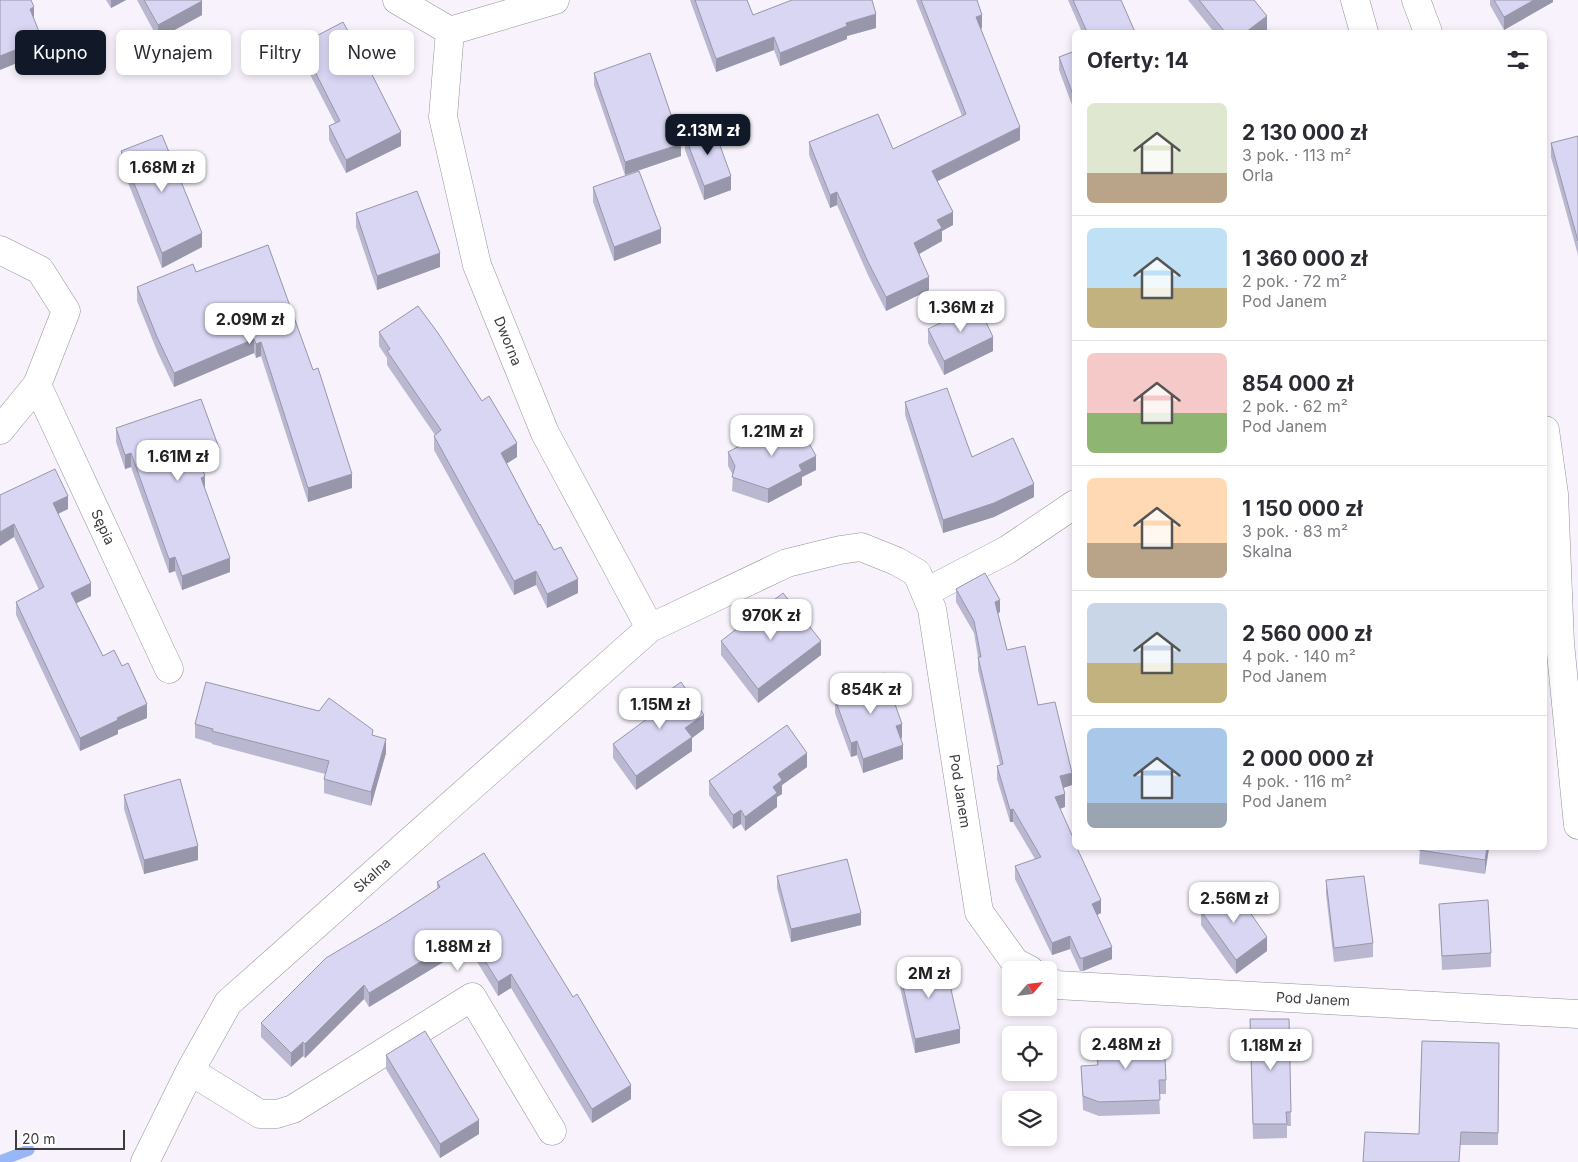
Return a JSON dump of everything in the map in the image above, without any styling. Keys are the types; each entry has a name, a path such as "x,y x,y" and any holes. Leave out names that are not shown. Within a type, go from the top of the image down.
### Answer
{"street":[{"path":"397,0 450,30 555,0"},
{"path":"1355,0 1363,30"},
{"path":"1416,0 1427,30"},
{"name":"Dworna","path":"450,30 442,117 477,265 544,433 650,628"},
{"path":"0,250 40,270 66,311 37,385 0,430"},
{"name":"Sępia","path":"37,385 169,669"},
{"path":"1547,444 1569,642 1578,825"},
{"path":"926,592 1007,550 1072,506"},
{"name":"Pod Janem","path":"650,628 787,563 840,550 861,547 896,561 917,573 932,609 979,912 1014,961"},
{"name":"Skalna","path":"145,1162 190,1071 228,1003 650,628"},
{"name":"Pod Janem","path":"1058,985 1578,1014"},
{"path":"190,1071 260,1114 277,1114 293,1109 472,997 552,1131"}],"building":[{"path":"0,0 31,0 34,7 30,9 38,30 15,30 15,50 0,56"},
{"path":"144,0 201,0 202,1 158,25"},
{"path":"695,0 747,0 753,15 792,0 872,0 876,14 846,23 847,26 780,53 774,37 716,59"},
{"path":"921,0 977,0 982,15 976,17 1020,127 932,171 953,212 937,220 942,228 914,243 929,277 886,297 868,262 837,192 830,195 809,142 878,114 893,149 966,114"},
{"path":"1073,0 1121,0 1134,30 1086,30"},
{"path":"1199,0 1254,0 1267,16 1249,30 1223,30"},
{"path":"1494,0 1534,0 1504,17"},
{"path":"343,22 347,30 329,30 329,75 372,75 401,132 346,160 329,126 340,121 317,75 319,75 319,35"},
{"path":"1072,52 1072,92 1059,57"},
{"path":"650,53 681,144 625,162 594,73"},
{"path":"713,126 731,176 704,186 685,136"},
{"path":"162,135 202,233 162,253 121,151"},
{"path":"1578,136 1578,241 1551,143"},
{"path":"639,171 661,229 614,247 593,187"},
{"path":"417,191 440,253 377,276 356,213"},
{"path":"268,245 313,370 318,368 352,474 308,488 261,342 256,344 254,339 174,373 137,287 193,264 196,272"},
{"path":"978,305 993,337 944,361 928,329"},
{"path":"418,306 438,333 482,401 489,396 517,443 501,453 554,550 561,547 578,579 547,594 536,571 514,581 434,436 441,430 387,351 390,349 379,332"},
{"path":"947,388 972,457 1013,438 1034,484 994,503 943,520 905,402"},
{"path":"201,399 219,448 198,456 205,476 201,478 230,558 182,576 175,557 169,559 131,453 125,455 116,428"},
{"path":"798,423 816,456 799,465 802,471 768,489 732,477 735,466 728,452 778,426 781,432"},
{"path":"55,469 68,496 53,503 91,583 71,593 103,656 114,650 122,666 128,663 147,704 80,738 16,602 44,587 14,524 0,532 0,495"},
{"path":"985,573 1000,600 995,602 1007,650 1025,646 1038,705 1055,702 1072,773 1060,776 1065,794 1055,797 1072,835 1072,850 1078,850 1101,900 1092,904 1112,947 1080,958 1070,936 1052,943 1015,866 1041,857 1013,809 1010,810 997,766 1003,764 978,657 981,657 974,621 956,589"},
{"path":"783,593 821,641 758,689 721,641"},
{"path":"884,673 902,724 896,726 903,745 863,759 857,741 851,743 835,699 844,695 855,674 867,679"},
{"path":"206,682 319,711 329,698 373,730 372,735 386,739 371,792 324,779 329,761 212,731 213,729 195,724"},
{"path":"681,682 704,715 685,728 692,737 636,776 613,744 655,713 649,705"},
{"path":"787,725 807,753 778,774 782,780 773,787 777,793 745,817 741,810 733,815 709,781"},
{"path":"180,779 198,846 144,860 124,795"},
{"path":"1419,850 1487,850 1485,860"},
{"path":"484,853 573,997 577,994 631,1085 592,1109 511,974 498,982 468,933 369,993 364,985 305,1044 303,1042 291,1053 261,1023 326,958 440,887 437,882"},
{"path":"847,859 861,913 791,929 777,876"},
{"path":"1364,876 1373,943 1334,948 1326,880"},
{"path":"1233,888 1267,937 1236,960 1201,911"},
{"path":"1488,900 1491,953 1442,956 1439,904"},
{"path":"944,959 960,1029 915,1039 899,969"},
{"path":"1250,1019 1289,1019 1291,1112 1286,1112 1287,1124 1253,1124"},
{"path":"425,1031 479,1120 440,1144 386,1055"},
{"path":"1164,1037 1166,1080 1159,1080 1160,1100 1099,1102 1083,1096 1081,1066 1098,1065 1096,1038"},
{"path":"1422,1041 1499,1043 1498,1133 1461,1132 1459,1162 1363,1162 1365,1132 1419,1134"}],"waterway":[{"path":"0,1161 29,1150"}]}
